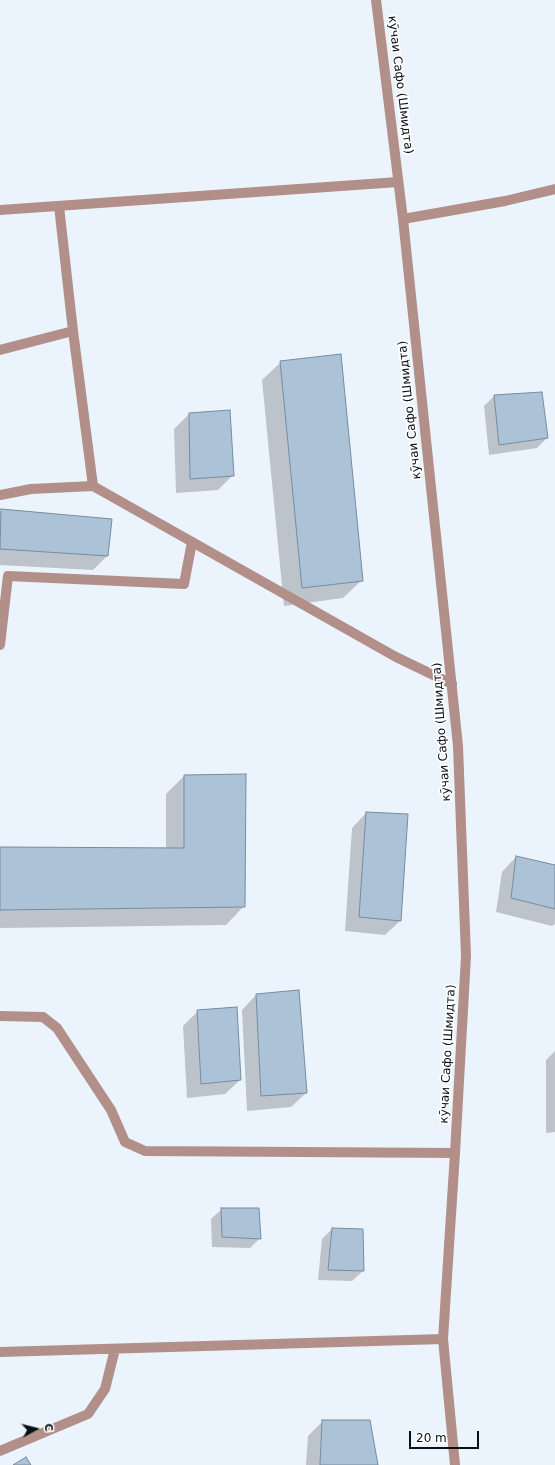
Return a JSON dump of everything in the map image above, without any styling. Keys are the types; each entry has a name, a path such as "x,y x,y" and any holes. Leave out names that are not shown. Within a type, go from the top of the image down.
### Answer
{"street":[{"name":"кӯчаи Сафо (Шмидта)","path":"376,0 403,219 458,746 466,956 456,1152 443,1339 455,1465"},
{"path":"0,210 398,182"},
{"path":"403,219 506,201 555,189"},
{"path":"58,206 93,486"},
{"path":"0,350 73,331"},
{"path":"0,495 31,489 93,486 396,657 452,684"},
{"path":"0,645 8,576 184,584 192,542"},
{"path":"0,1016 42,1017 57,1028 111,1110 125,1142 145,1152 456,1152"},
{"path":"0,1352 443,1339"},
{"path":"0,1451 88,1414 105,1389 115,1349"}],"building":[{"path":"341,354 363,581 302,588 280,361"},
{"path":"542,392 548,438 499,445 494,395"},
{"path":"230,410 234,476 190,479 189,413"},
{"path":"1,509 112,519 108,556 0,549"},
{"path":"246,774 245,907 0,910 0,847 184,848 184,775"},
{"path":"366,812 408,814 401,921 359,917"},
{"path":"516,856 555,865 555,909 511,898"},
{"path":"299,990 307,1093 261,1096 256,994"},
{"path":"237,1007 241,1080 201,1084 197,1010"},
{"path":"221,1208 259,1208 261,1239 222,1237"},
{"path":"332,1228 363,1229 364,1271 328,1270"},
{"path":"322,1420 370,1420 378,1465 320,1465"},
{"path":"26,1457 31,1465 13,1465"}]}
